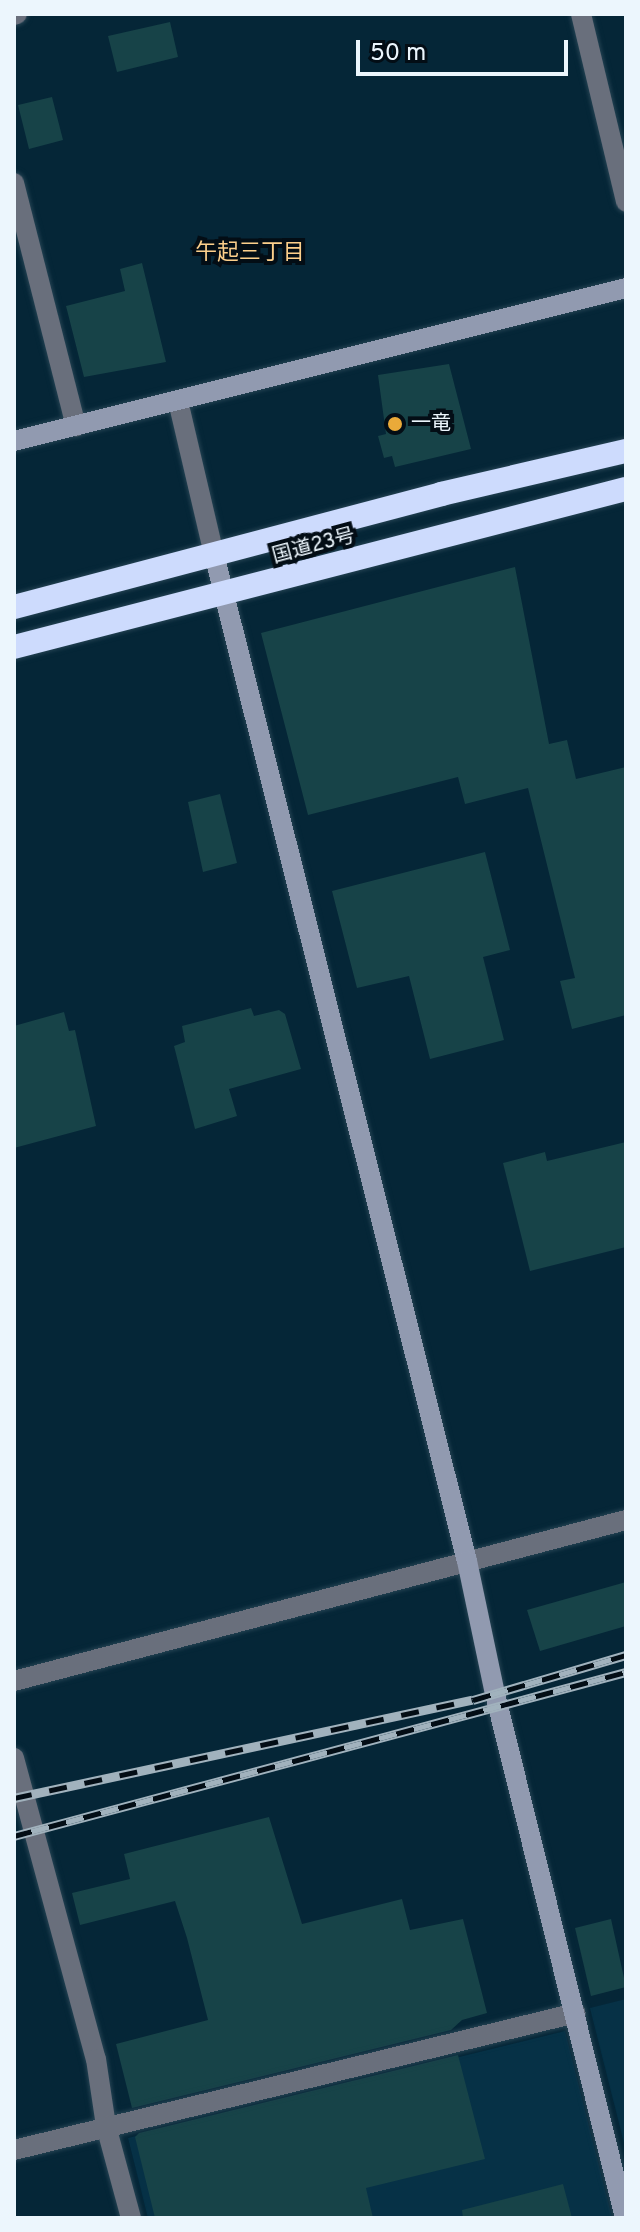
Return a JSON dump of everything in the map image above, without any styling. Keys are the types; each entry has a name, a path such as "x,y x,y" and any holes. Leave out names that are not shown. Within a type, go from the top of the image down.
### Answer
{"highway":[{"name":"国道23号","path":"14,607 626,451"},
{"name":"国道23号","path":"14,647 223,596 626,489"}],"street":[{"path":"581,14 626,202"},
{"path":"14,183 76,426"},
{"path":"14,441 626,288"},
{"path":"178,401 223,596 467,1561 495,1694 625,2218"},
{"path":"14,1681 626,1520"},
{"path":"14,1758 96,2059 106,2126 131,2218"},
{"path":"14,2150 576,2013"}],"shaded area":[{"path":"626,1999 626,2151 590,2008"},
{"path":"565,2031 612,2218 148,2218 128,2138"}],"building":[{"path":"170,22 178,57 117,72 108,36"},
{"path":"52,97 63,140 29,149 18,105"},
{"path":"142,263 166,362 84,377 66,306 125,291 120,269"},
{"path":"449,364 471,449 395,467 392,456 384,458 378,436 386,434 378,375"},
{"path":"515,567 549,744 567,740 576,779 626,767 626,1015 572,1029 560,981 575,978 528,788 465,804 458,777 308,815 261,633"},
{"path":"220,794 237,863 203,872 188,802"},
{"path":"485,852 510,950 483,957 504,1040 430,1059 409,976 357,988 332,891"},
{"path":"251,1008 254,1016 279,1010 285,1014 301,1069 229,1089 237,1116 195,1129 174,1046 185,1042 182,1026"},
{"path":"64,1012 69,1031 75,1030 96,1126 14,1148 14,1026"},
{"path":"626,1142 626,1247 530,1271 503,1163 545,1152 547,1161"},
{"path":"626,1582 626,1626 540,1651 527,1610"},
{"path":"269,1817 302,1924 402,1899 410,1930 463,1919 487,2013 462,2020 451,2030 132,2108 116,2044 208,2020 187,1938 175,1901 80,1925 72,1893 130,1879 124,1854"},
{"path":"611,1919 626,1987 591,1996 575,1928"},
{"path":"458,2055 485,2159 366,2188 373,2218 155,2218 135,2137 139,2133"},
{"path":"563,2184 572,2218 463,2218 462,2210"}],"railway":[{"path":"14,1798 473,1700 626,1655"},
{"path":"14,1836 626,1672"}],"place":[{"name":"一竜","path":"395,424"}],"district":[{"name":"午起三丁目","path":"250,254"}]}
